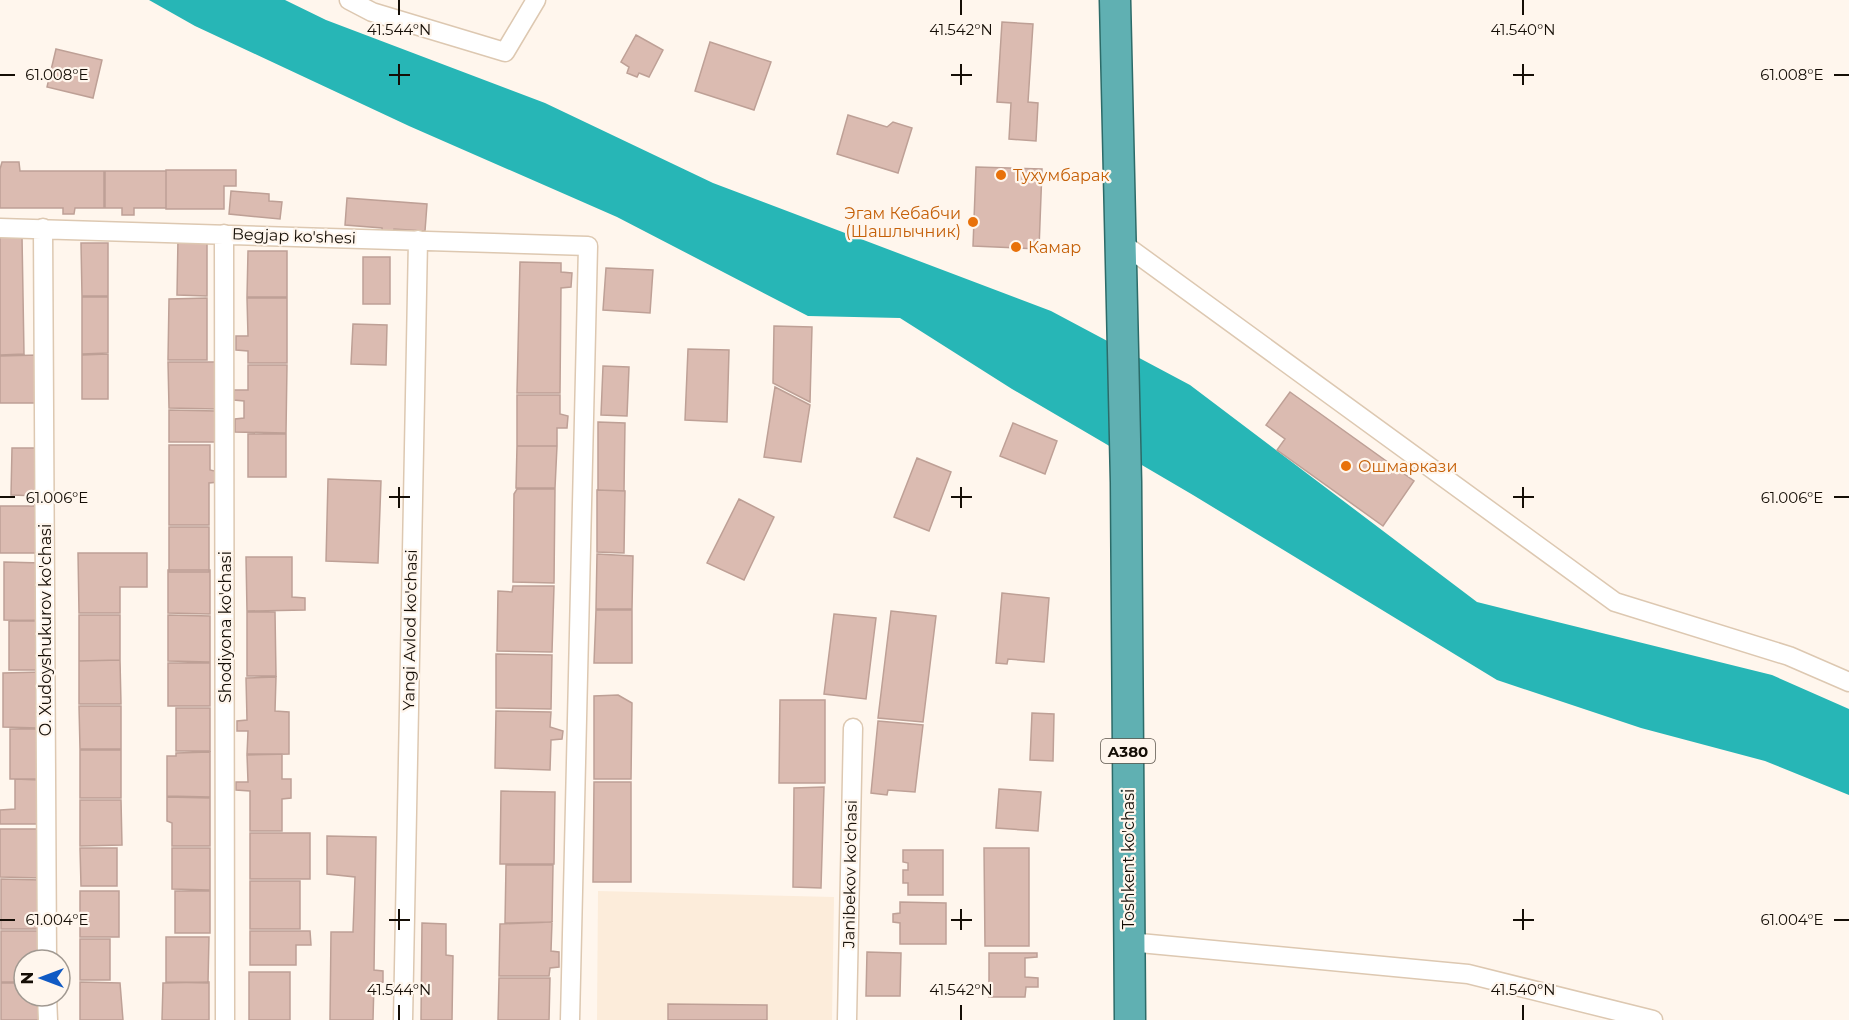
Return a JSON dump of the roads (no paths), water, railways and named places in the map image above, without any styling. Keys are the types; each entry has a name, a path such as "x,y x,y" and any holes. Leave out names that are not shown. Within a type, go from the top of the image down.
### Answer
{"highway":[{"name":"A380","path":"1115,0 1122,243"},
{"name":"Toshkent ko'chasi","path":"1122,243 1130,1020"}],"street":[{"path":"349,0 372,12 506,51 536,0"},
{"name":"Begjap ko'shesi","path":"0,228 588,246 570,1020"},
{"name":"O. Xudoyshukurov ko'chasi","path":"43,228 47,948"},
{"name":"Shodiyona ko'chasi","path":"224,234 225,1020"},
{"name":"Yangi Avlod ko'chasi","path":"403,1020 418,240"},
{"path":"1122,243 1615,602 1789,656 1849,682"},
{"name":"Janibekov ko'chasi","path":"847,1020 853,728"},
{"path":"1129,942 1468,974 1653,1020"}],"water":[{"path":"149,0 285,0 326,20 545,103 713,183 1051,311 1190,385 1477,602 1772,675 1849,709 1849,795 1765,761 1641,728 1497,680 1193,495 1012,389 900,318 808,316 617,217 409,126 195,26"}],"place":[{"name":"Тухумбарак","path":"1001,175"},
{"name":"Эгам Кебабчи (Шашлычник)","path":"973,222"},
{"name":"Камар","path":"1016,247"},
{"name":"Ошмаркази","path":"1346,466"}]}
